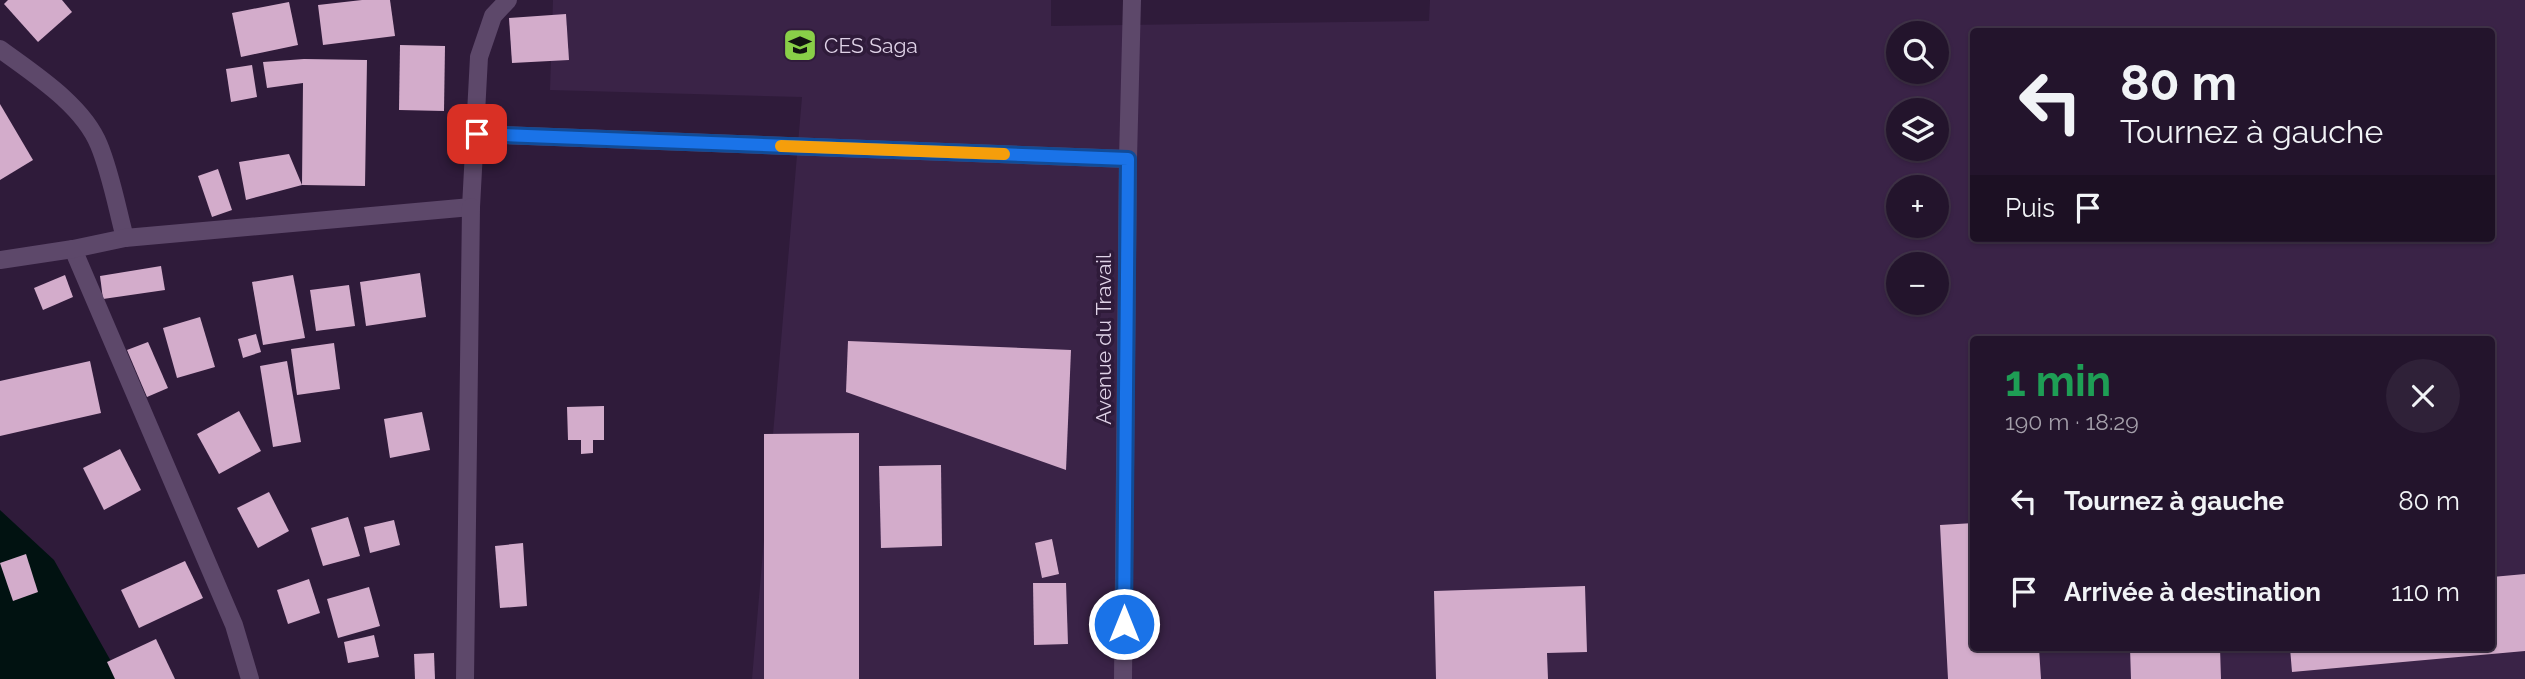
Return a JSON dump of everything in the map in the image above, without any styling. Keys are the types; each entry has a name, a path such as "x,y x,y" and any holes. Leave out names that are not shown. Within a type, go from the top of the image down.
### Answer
{"street":[{"path":"465,679 471,207 477,134 479,57 493,16 508,0"},
{"name":"Avenue du Travail","path":"1123,679 1132,0"},
{"path":"0,49 41,79 82,116 99,144 125,238"},
{"path":"477,134 1128,159"},
{"path":"0,260 125,238 471,207"},
{"path":"73,249 234,625 250,679"}],"shaded area":[{"path":"553,0 1051,0 1051,26 1429,21 1430,0 2525,0 2525,679 752,679 802,97 550,90"},
{"path":"0,510 54,560 121,679 0,679"}],"building":[{"path":"8,0 62,0 72,12 38,42 4,4"},
{"path":"390,0 395,36 323,45 318,5"},
{"path":"289,2 298,45 241,57 232,13"},
{"path":"566,14 569,60 512,63 509,18"},
{"path":"400,45 445,46 444,111 399,110"},
{"path":"304,59 367,60 365,186 302,185 303,83 267,88 263,62"},
{"path":"252,65 257,97 231,102 226,69"},
{"path":"0,104 33,160 0,180"},
{"path":"289,154 302,185 246,200 239,162"},
{"path":"218,169 232,210 212,217 198,176"},
{"path":"161,266 165,290 103,299 100,276"},
{"path":"420,273 426,317 366,326 360,282"},
{"path":"65,275 73,297 43,310 34,288"},
{"path":"293,275 305,338 263,345 252,282"},
{"path":"349,285 355,326 316,331 310,290"},
{"path":"200,317 215,367 177,378 163,328"},
{"path":"256,334 261,352 243,358 238,339"},
{"path":"848,341 1071,350 1066,470 846,392"},
{"path":"148,342 168,388 147,397 127,350"},
{"path":"334,343 340,389 297,395 291,349"},
{"path":"90,361 101,413 0,436 0,381"},
{"path":"287,361 301,442 273,447 260,366"},
{"path":"604,406 604,440 593,440 593,453 581,454 581,440 568,440 567,407"},
{"path":"239,411 261,451 219,474 197,434"},
{"path":"422,412 430,450 390,458 384,419"},
{"path":"859,433 859,679 764,679 764,434"},
{"path":"120,449 141,490 104,510 83,468"},
{"path":"941,465 942,546 881,548 879,466"},
{"path":"269,492 289,531 258,548 237,508"},
{"path":"348,517 360,556 323,566 311,528"},
{"path":"394,520 400,545 370,553 364,527"},
{"path":"1970,523 1970,651 2039,651 2041,679 1948,679 1940,525"},
{"path":"1052,539 1059,574 1042,578 1035,543"},
{"path":"523,543 527,606 500,608 495,546"},
{"path":"26,554 38,592 13,601 0,563"},
{"path":"185,561 203,598 139,628 121,590"},
{"path":"2525,574 2525,651 2292,672 2290,651 2495,651 2495,577"},
{"path":"309,579 320,613 288,624 277,590"},
{"path":"1033,583 1066,583 1068,644 1034,645"},
{"path":"1585,586 1587,652 1547,653 1548,679 1436,679 1434,591"},
{"path":"369,587 380,626 338,638 327,599"},
{"path":"374,635 379,657 348,663 344,642"},
{"path":"156,639 175,679 115,679 107,662"},
{"path":"2130,651 2220,651 2221,679 2131,679"},
{"path":"434,653 435,679 415,679 414,654"}],"slow traffic":[{"path":"781,146 1004,154"}],"place":[{"name":"CES Saga","path":"800,45"}],"route":[{"path":"477,134 1128,159 1124,624"}]}
